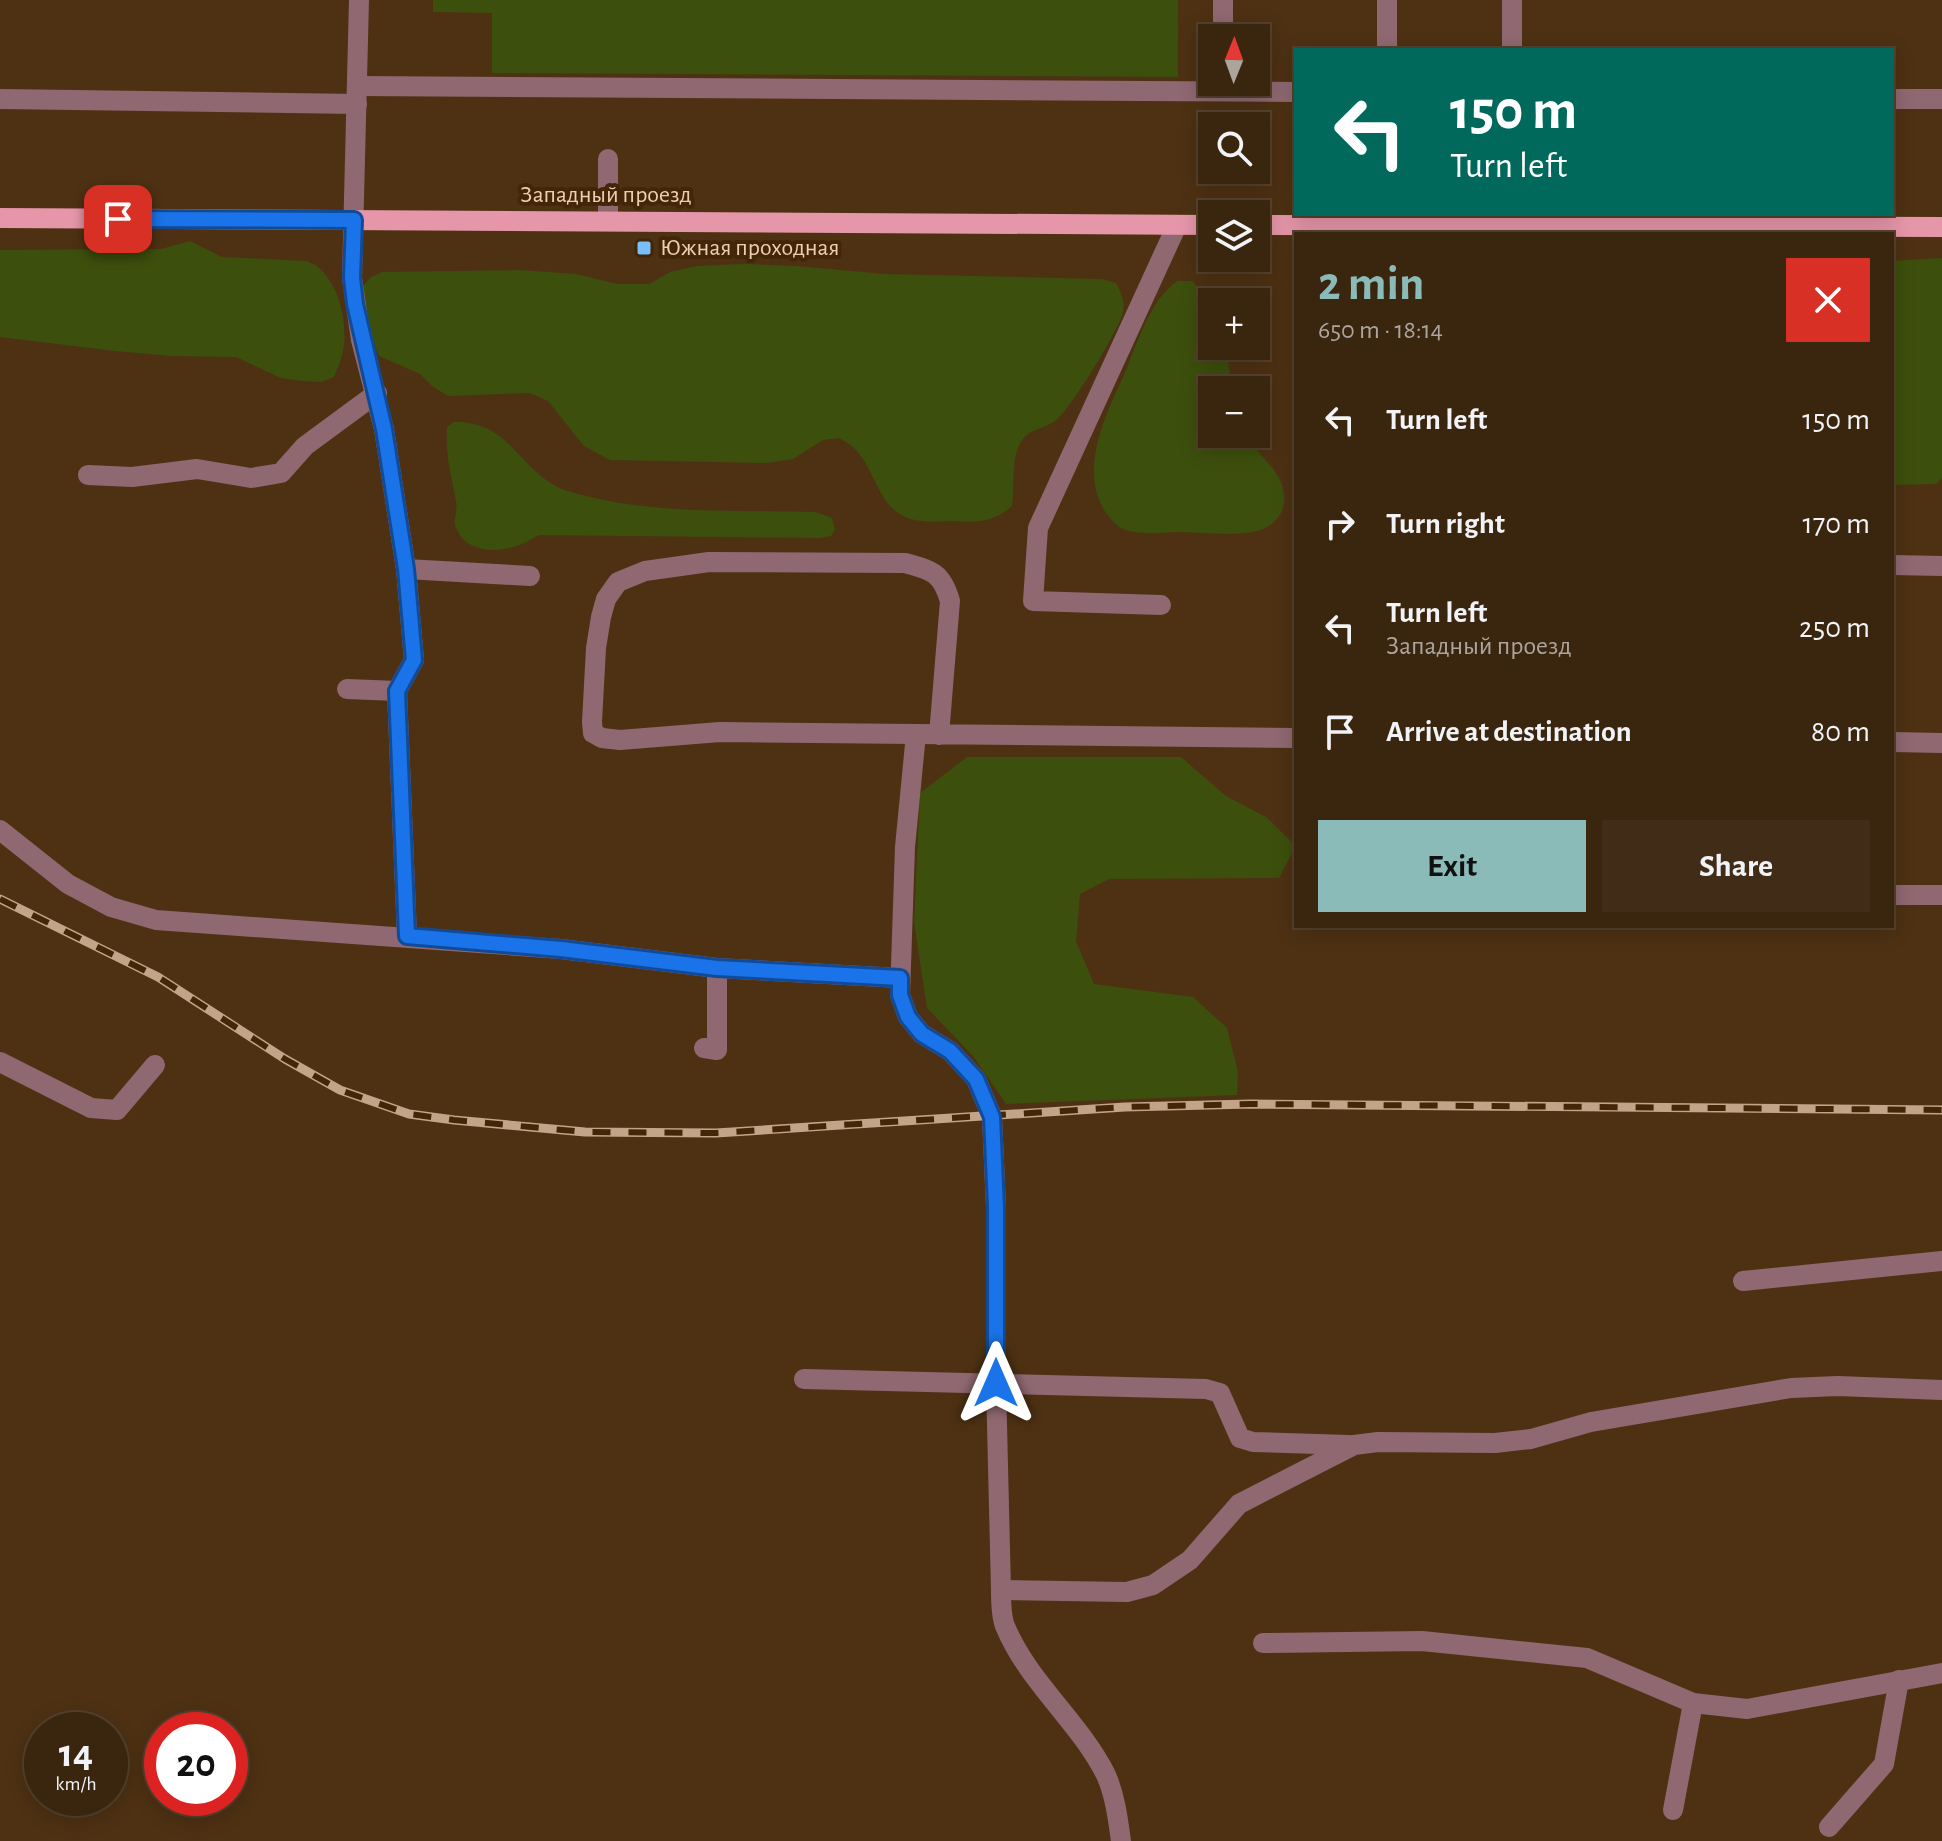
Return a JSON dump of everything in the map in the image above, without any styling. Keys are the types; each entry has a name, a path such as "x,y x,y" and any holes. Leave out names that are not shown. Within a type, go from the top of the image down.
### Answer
{"main road":[{"name":"Западный проезд","path":"0,218 1198,225"},
{"path":"1270,226 1312,230 1942,227"}],"lane":[{"path":"359,0 352,278 361,340 377,393 406,569 414,660 397,691 407,936"},
{"path":"1223,0 1223,24"},
{"path":"1387,0 1387,48"},
{"path":"1512,0 1512,48"},
{"path":"0,99 1198,87"},
{"path":"1270,90 1294,92"},
{"path":"1894,99 1942,99"},
{"path":"608,159 608,221"},
{"path":"1161,605 1033,601 1038,528 1177,225"},
{"path":"88,475 132,477 197,469 251,478 281,473 305,446 377,393"},
{"path":"939,735 950,601 944,582 928,569 905,563 709,562 645,571 618,582 606,599 596,648 592,722 593,733 602,738 620,740 720,732 939,735 1294,738"},
{"path":"1894,565 1942,566"},
{"path":"406,569 530,576"},
{"path":"347,689 397,691"},
{"path":"916,734 905,847 900,995 908,1017 922,1034 950,1051 976,1079 992,1117 1004,1624 1023,1660 1091,1749 1107,1778 1117,1809 1121,1841"},
{"path":"1894,742 1942,743"},
{"path":"0,830 68,884 111,907 156,920 561,949 717,968 900,978"},
{"path":"1894,895 1942,895"},
{"path":"704,1048 717,1050 717,968"},
{"path":"0,1062 91,1108 117,1110 155,1065"},
{"path":"1743,1281 1942,1261"},
{"path":"804,1379 1206,1389 1220,1393 1240,1438 1253,1442 1354,1445 1378,1442 1495,1443 1531,1439 1591,1422 1791,1388 1838,1386 1942,1390"},
{"path":"1001,1590 1127,1592 1153,1585 1190,1560 1239,1504 1354,1445"},
{"path":"1263,1643 1422,1641 1587,1658 1693,1703 1747,1709 1942,1673"},
{"path":"1829,1827 1884,1764 1899,1680"},
{"path":"1673,1810 1693,1703"}],"green space":[{"path":"433,0 1178,0 1178,77 492,73 492,13 433,12"},
{"path":"190,241 222,257 307,261 317,267 338,296 344,321 343,349 334,377 321,382 281,378 236,357 173,356 0,337 0,250 161,249"},
{"path":"1942,258 1942,478 1936,484 1894,485 1894,261"},
{"path":"744,264 885,274 1102,279 1116,283 1122,297 1123,312 1093,370 1071,403 1054,422 1033,431 1022,440 1014,463 1012,506 992,518 970,522 921,521 900,514 884,498 861,457 839,438 823,440 793,459 767,463 610,460 584,446 548,401 530,393 448,396 420,374 379,356 367,328 363,286 371,277 382,272 520,270 576,274 617,284 649,284 670,272 698,266"},
{"path":"1177,281 1192,281 1199,288 1198,360 1228,360 1231,376 1198,376 1198,448 1256,448 1282,485 1283,508 1275,520 1263,529 1235,534 1130,531 1114,522 1098,497 1094,462 1109,408 1145,324 1167,290"},
{"path":"454,422 491,430 539,475 571,492 631,505 662,508 816,512 832,518 835,530 831,536 820,538 540,535 509,548 478,548 465,541 455,525 456,504 447,437 447,427"},
{"path":"967,757 1181,757 1226,796 1266,817 1294,844 1279,878 1109,879 1080,894 1076,941 1094,984 1193,997 1227,1028 1238,1072 1237,1095 1006,1104 973,1056 927,1008 914,922 920,793"}],"railway":[{"path":"0,899 158,977 285,1059 340,1090 409,1114 454,1120 585,1132 716,1133 1125,1107 1251,1104 1942,1110"}],"place":[{"name":"Южная проходная","path":"644,248"}],"route":[{"path":"118,219 354,220 352,278 355,304 384,429 406,569 414,660 397,691 407,936 561,949 717,968 900,978 900,995 908,1017 922,1034 950,1051 976,1079 992,1117 996,1207 996,1383"}]}
